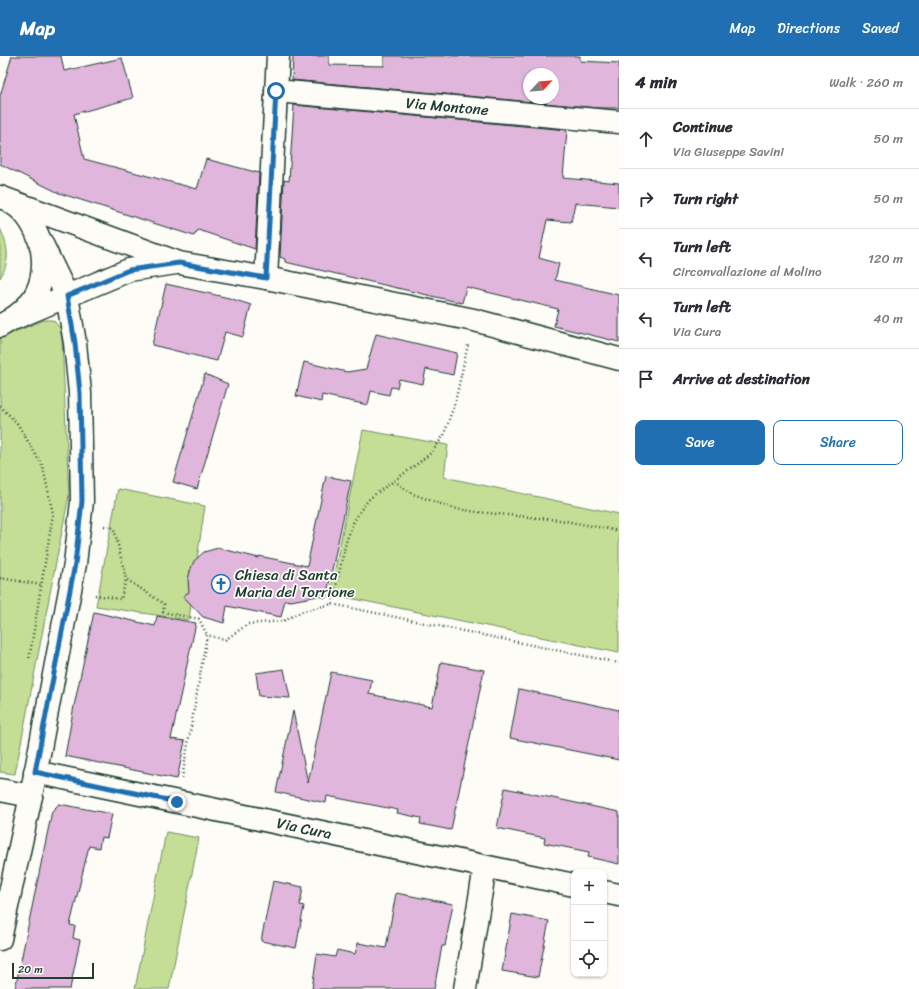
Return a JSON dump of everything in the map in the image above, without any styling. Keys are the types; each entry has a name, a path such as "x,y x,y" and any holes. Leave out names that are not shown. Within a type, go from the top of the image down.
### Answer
{"street":[{"path":"266,278 278,56"},
{"name":"Via Montone","path":"276,91 619,122"},
{"path":"0,197 14,204 30,220 67,296 75,343 80,393 82,501 75,564 31,796 0,939"},
{"path":"0,197 179,263 266,278 474,320 619,359"},
{"path":"8,322 30,303 40,285 44,262 40,240"},
{"path":"8,322 129,270 179,263"},
{"name":"Via Cura","path":"35,772 571,884"},
{"path":"0,790 31,796"},
{"path":"465,989 485,867"},
{"path":"607,893 619,895"}],"path":[{"path":"332,604 346,542 353,523 370,498 432,452 444,435 455,402 474,320"},
{"path":"0,406 17,423 43,467 53,514 28,662"},
{"path":"394,481 413,494 452,508 477,512 560,520 619,532"},
{"path":"92,594 121,599 126,580 114,528 104,526"},
{"path":"0,578 42,585"},
{"path":"126,580 164,604 163,612 199,619 207,635 180,785"},
{"path":"207,635 225,640 248,624 283,621 303,611 332,604 619,663"}],"green space":[{"path":"0,228 5,241 7,259 0,278"},
{"path":"44,320 53,320 60,328 62,340 69,495 15,774 0,772 0,338"},
{"path":"363,430 448,445 444,477 619,514 619,653 330,594"},
{"path":"118,489 205,506 197,559 194,562 189,574 190,591 183,596 191,604 189,620 96,606"},
{"path":"166,832 199,838 169,989 135,989"}],"building":[{"path":"12,56 61,56 64,71 122,58 133,98 74,114 84,159 197,189 206,159 259,173 255,249 198,230 194,236 59,193 0,164 0,96"},
{"path":"293,56 329,56 329,65 384,66 384,56 580,56 580,61 619,63 619,108 598,108 554,104 559,104 559,68 523,68 523,101 292,80"},
{"path":"294,105 567,130 563,178 619,183 619,207 575,203 571,222 547,220 539,258 559,264 555,280 619,295 619,342 554,326 558,309 466,287 462,303 285,262 285,259 280,257 284,180 289,181"},
{"path":"166,284 229,298 251,305 243,337 225,332 217,361 152,345"},
{"path":"376,334 457,353 453,375 426,369 423,384 399,379 397,388 391,387 389,395 371,391 368,405 322,395 321,402 296,396 304,362 347,372 366,369"},
{"path":"205,374 228,384 197,489 173,482"},
{"path":"326,476 351,481 326,598 318,596 291,601 285,600 281,617 227,606 224,623 203,617 183,596 189,592 188,580 194,561 204,552 218,548 259,558 259,556 307,566"},
{"path":"94,612 155,626 157,616 196,623 171,739 185,741 177,779 65,756"},
{"path":"441,662 484,670 451,830 420,824 421,818 397,813 398,810 327,796 326,803 276,792 293,711 308,783 331,672 372,680 369,694 432,707"},
{"path":"284,669 290,698 259,696 256,673"},
{"path":"519,689 619,710 619,760 510,738"},
{"path":"505,788 619,812 619,864 588,857 589,852 544,843 545,838 497,828"},
{"path":"59,804 112,814 107,838 101,837 99,848 89,846 70,925 75,926 73,938 80,940 70,989 15,989 52,811"},
{"path":"273,881 303,887 300,905 304,906 296,948 261,941"},
{"path":"396,893 453,904 445,946 442,946 434,989 312,989 317,954 335,957 337,950 355,954 358,943 386,948"},
{"path":"512,914 549,921 538,977 502,971"}],"place":[{"name":"Chiesa di Santa Maria del Torrione","path":"221,584"}],"route":[{"path":"177,802 35,772 75,564 82,501 80,393 75,343 67,296 129,270 179,263 266,278 276,91"}]}
